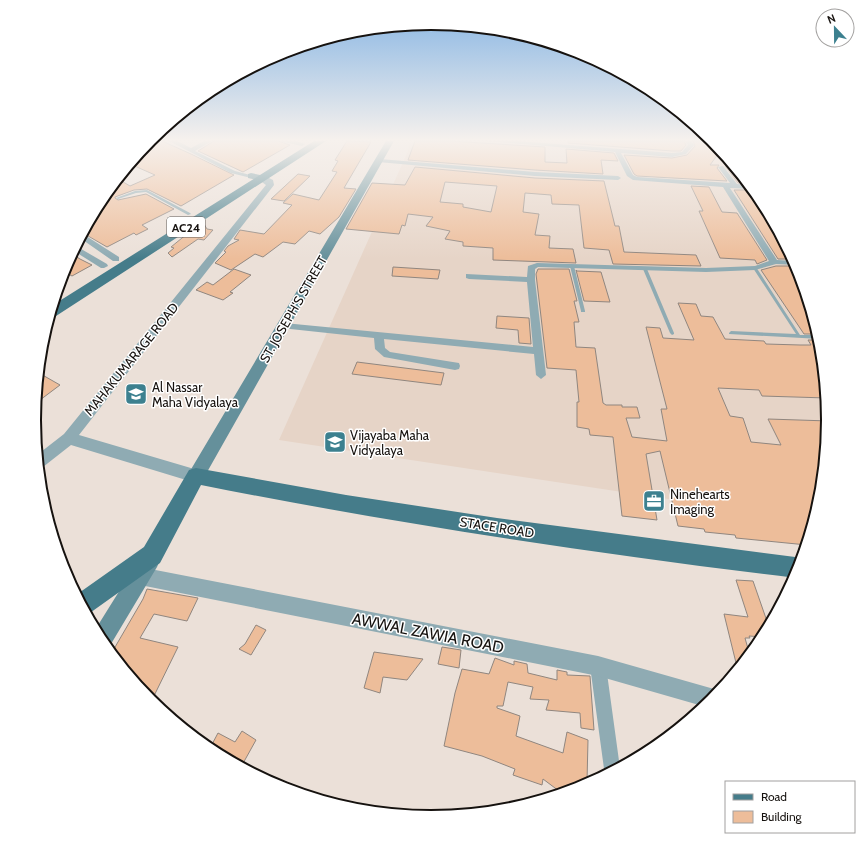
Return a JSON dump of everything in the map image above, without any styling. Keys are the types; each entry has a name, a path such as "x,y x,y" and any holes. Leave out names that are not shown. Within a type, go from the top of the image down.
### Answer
{"main road":[{"name":"AC24","path":"63,291 189,214 251,180"},
{"name":"AC24","path":"57,309 252,180"},
{"name":"ST. JOSEPH'S STREET","path":"196,476 369,180"},
{"path":"105,634 152,556 196,476"},
{"name":"STACE ROAD","path":"196,476 304,498 655,551 793,567"},
{"path":"86,602 152,556"}],"street":[{"name":"MAHAKUMARAGE ROAD","path":"69,438 270,185 270,182 265,180"},
{"path":"651,180 744,186"},
{"path":"731,180 735,186"},
{"path":"726,186 774,262"},
{"path":"86,239 116,259"},
{"path":"80,251 104,266"},
{"path":"541,375 531,280 531,268 536,265 706,270 755,268 769,265 774,262 788,263"},
{"path":"469,276 531,280"},
{"path":"284,326 538,351"},
{"path":"378,336 380,349 387,355 455,366"},
{"path":"43,459 69,438 196,476"},
{"name":"AWWAL ZAWIA ROAD","path":"140,576 598,666 708,697"},
{"path":"598,666 611,767"}],"lane":[{"path":"118,198 136,192 147,191 189,214"},
{"path":"572,266 583,311"},
{"path":"755,268 800,336"},
{"path":"645,269 672,333"},
{"path":"731,333 813,337"}],"shaded area":[{"path":"395,180 739,180 770,225 792,271 809,319 819,370 822,420 821,446 819,471 809,520 279,440"}],"building":[{"path":"143,180 225,180 181,206 147,189 134,190 115,197 118,200 146,194 174,209 142,225 148,229 136,235 134,233 107,247 87,236 93,225 123,182 130,186"},
{"path":"291,180 306,180 284,201 271,199"},
{"path":"332,180 349,180 344,188 356,189 339,217 320,234 309,231 295,244 283,242 263,257 255,254 231,270 215,263 226,252 224,251 228,246 239,240 234,239 240,230 264,234 292,205 283,203 293,194 319,200"},
{"path":"408,180 604,181 615,226 619,226 624,252 696,255 701,266 613,264 609,250 584,248 579,205 552,204 551,195 525,193 523,212 539,214 535,235 550,236 549,248 573,249 576,263 493,260 493,248 463,246 463,242 445,239 450,231 426,226 433,217 408,214 405,226 402,225 399,234 346,229 372,183 405,185","holes":["445,182 497,186 491,212 463,207 463,204 440,202"]},
{"path":"691,186 709,187 722,212 737,213 767,260 757,264 755,260 720,258 699,211 703,211"},
{"path":"734,190 746,190 770,225 787,259 778,259"},
{"path":"204,224 207,229 213,230 204,240 198,239 172,257 168,253 174,248 171,247 193,229"},
{"path":"77,257 92,265 72,276 70,275"},
{"path":"776,266 790,266 809,319 812,334 804,334 761,270"},
{"path":"393,267 440,270 438,279 392,276"},
{"path":"234,269 251,275 230,292 233,293 223,300 196,290 207,282 213,285"},
{"path":"538,269 569,269 577,301 574,301 579,322 574,322 576,347 595,348 603,403 606,405 622,405 622,407 637,407 640,418 626,418 632,437 667,441 661,409 667,409 646,327 660,328 663,338 694,340 678,303 696,304 701,316 713,317 725,339 764,341 766,344 800,345 811,345 808,340 813,340 819,370 821,398 762,396 759,390 718,388 730,416 743,418 751,442 781,445 768,419 822,421 819,471 809,522 802,544 736,538 735,535 705,532 704,529 678,526 660,451 646,454 657,520 622,516 613,437 590,435 589,429 577,427 577,402 579,402 576,370 547,368 536,274"},
{"path":"576,270 601,272 610,302 584,301"},
{"path":"497,316 529,318 531,344 519,343 518,330 496,328"},
{"path":"357,362 444,373 441,385 352,374"},
{"path":"44,376 60,385 42,399"},
{"path":"736,580 753,581 767,621 756,636 749,636 750,638 745,638 748,648 736,664 724,614 748,617"},
{"path":"147,589 198,598 187,621 154,614 140,638 178,647 154,696 115,648 143,599"},
{"path":"256,625 266,630 251,655 239,649 245,644"},
{"path":"442,647 461,650 459,668 438,664"},
{"path":"374,652 423,659 407,680 383,677 380,693 364,688"},
{"path":"495,658 514,665 514,661 527,664 528,673 557,680 557,670 567,672 567,675 590,676 594,730 581,728 580,713 546,710 549,700 530,699 533,687 508,682 503,706 497,706 497,708 520,716 516,736 563,753 567,732 588,740 587,778 557,790 543,779 542,785 513,775 515,769 482,756 444,746 455,693 462,669 489,674"},
{"path":"242,731 256,740 243,763 213,743 218,733 235,742"}],"place":[{"name":"Al Nassar Maha Vidyalaya","path":"136,394"},
{"name":"Vijayaba Maha Vidyalaya","path":"335,442"},
{"name":"Ninehearts Imaging","path":"654,501"}]}
